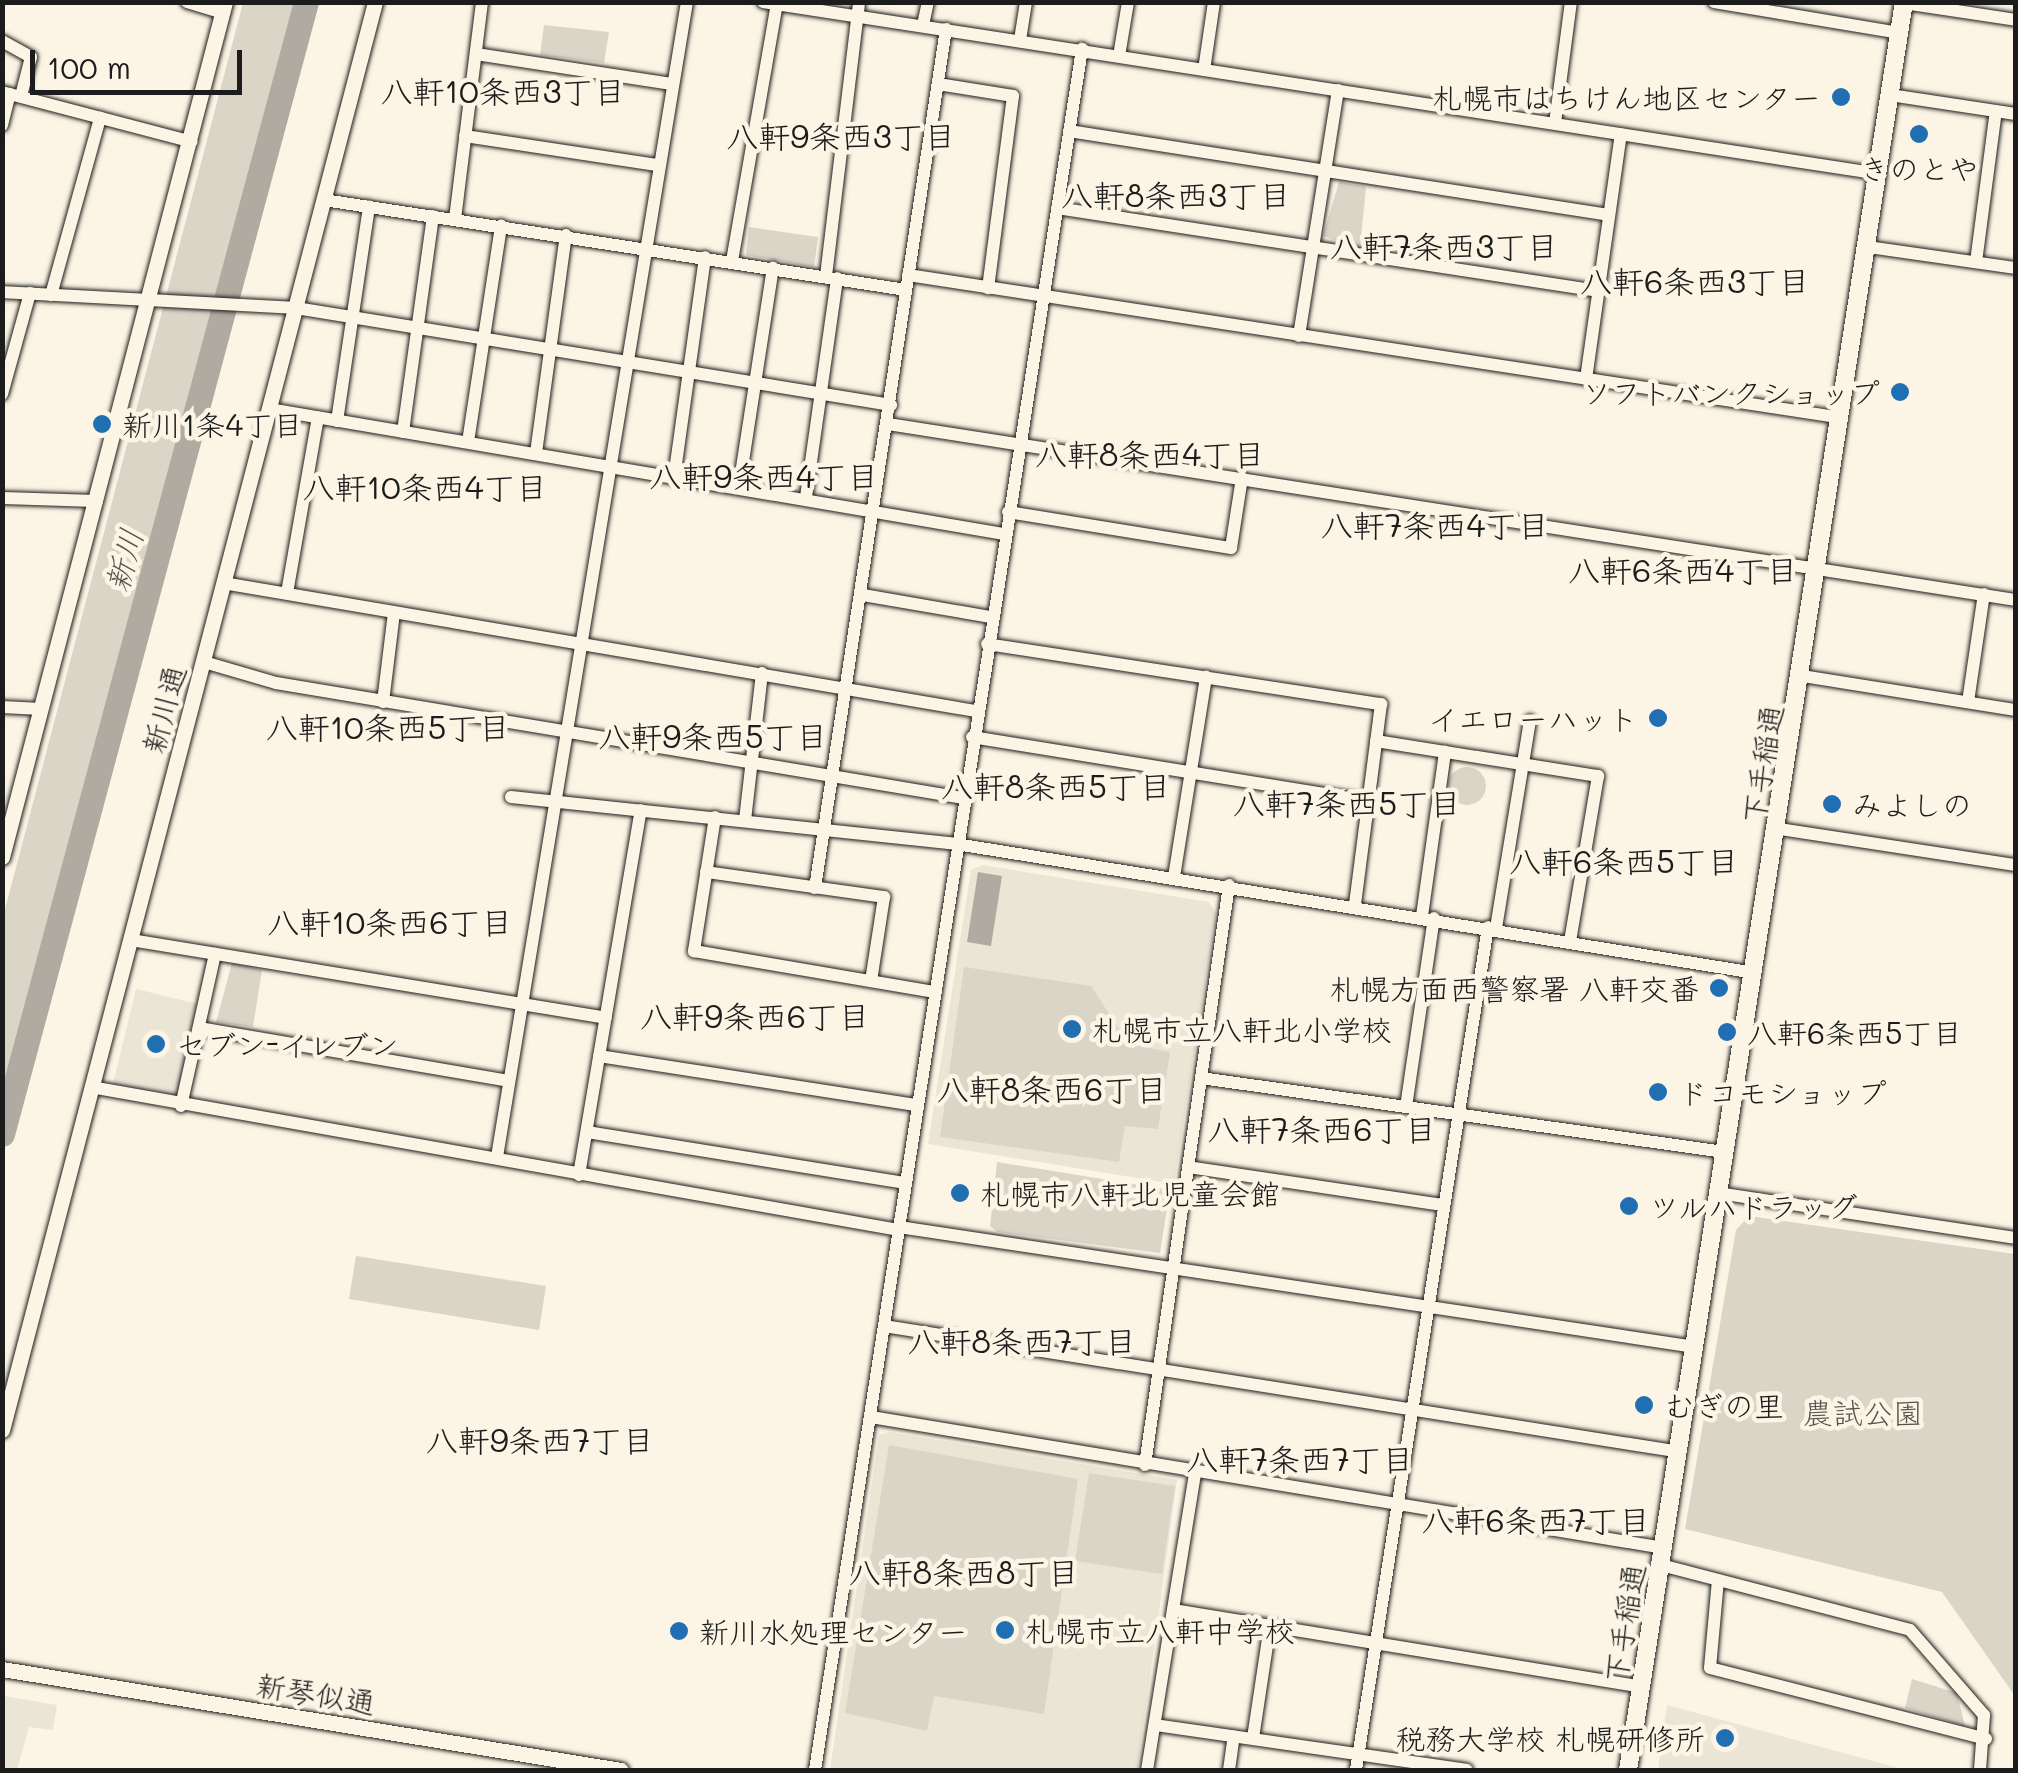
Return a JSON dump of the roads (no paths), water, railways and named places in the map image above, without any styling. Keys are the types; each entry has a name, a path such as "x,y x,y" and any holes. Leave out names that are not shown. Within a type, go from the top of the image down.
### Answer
{"main road":[{"name":"下手稲通","path":"1628,1770 1724,1152 1780,828 1904,3"}],"street":[{"path":"2,857 224,8 187,2"},
{"name":"新川通","path":"2,1430 270,409 288,307 324,200 375,2"},
{"path":"455,219 482,2"},
{"path":"497,1158 577,641 687,2"},
{"path":"806,497 822,395 859,2"},
{"path":"923,25 928,2"},
{"path":"1020,40 1026,2"},
{"path":"1119,56 1128,2"},
{"path":"1204,70 1214,2"},
{"path":"1555,123 1571,2"},
{"path":"1714,2 1900,33"},
{"path":"732,261 773,3 1878,174"},
{"path":"1904,3 2016,20"},
{"path":"815,888 836,779 946,29"},
{"path":"2,41 30,57 11,94 2,125"},
{"path":"815,1770 990,617 1082,50"},
{"path":"476,54 672,84"},
{"path":"938,84 1013,96 988,288"},
{"path":"1299,336 1338,90"},
{"path":"11,94 192,142"},
{"path":"1890,95 2016,114"},
{"path":"1976,262 1996,111"},
{"path":"51,294 100,118"},
{"path":"1069,132 1609,215"},
{"path":"1586,379 1621,134"},
{"path":"466,136 657,165"},
{"path":"324,200 831,277 988,288 1842,418"},
{"path":"336,421 355,318 369,206"},
{"path":"1056,208 1598,292"},
{"path":"403,432 433,216"},
{"path":"468,442 501,226"},
{"path":"536,453 566,235"},
{"path":"1868,246 2016,268"},
{"path":"674,478 705,256"},
{"path":"740,486 773,268"},
{"path":"2,292 288,307 756,386 890,404"},
{"path":"2,394 30,294"},
{"path":"270,409 875,508 1004,534"},
{"path":"287,593 318,418"},
{"path":"888,424 2016,600"},
{"path":"1008,512 1231,548 1242,478"},
{"path":"2,498 97,501"},
{"path":"223,583 976,711"},
{"path":"863,594 990,617"},
{"path":"1968,702 1984,594"},
{"path":"383,702 394,613"},
{"path":"987,644 1382,704 1355,904"},
{"path":"204,662 383,702 963,798"},
{"path":"745,820 762,674"},
{"path":"1803,676 2016,710"},
{"path":"1174,877 1206,677"},
{"path":"2,707 40,709"},
{"path":"1356,1770 1457,1114 1530,720"},
{"path":"972,737 1368,801"},
{"path":"1376,741 1598,776 1570,941"},
{"path":"1406,1107 1445,752"},
{"path":"512,797 956,844 1355,904 1755,973"},
{"path":"580,1175 641,810"},
{"path":"715,817 694,952 934,992"},
{"path":"1780,828 2016,865"},
{"path":"706,872 884,897 871,981"},
{"path":"1145,1464 1229,885"},
{"path":"131,940 606,1018"},
{"path":"182,1106 215,954"},
{"path":"199,1028 508,1081"},
{"path":"600,1056 917,1105"},
{"path":"1201,1078 1724,1152"},
{"path":"91,1088 899,1228 1695,1347"},
{"path":"587,1132 906,1183"},
{"path":"1188,1166 1444,1204"},
{"path":"1718,1194 2016,1238"},
{"path":"884,1326 1680,1452"},
{"path":"870,1418 1663,1557 1718,1580 1910,1630 1984,1715 1986,1739 1980,1770"},
{"path":"1147,1770 1195,1473"},
{"path":"1718,1580 1710,1668 1986,1739"},
{"path":"1173,1610 1642,1686"},
{"path":"1253,1738 1270,1626"},
{"name":"新琴似通","path":"2,1669 620,1770"},
{"path":"1154,1725 1467,1770"},
{"path":"1229,1770 1234,1736"}],"waterway":[{"name":"新川","path":"2,1134 306,2"}],"place":[{"name":"札幌市はちけん地区センター","path":"1841,97"},
{"name":"きのとや","path":"1919,134"},
{"name":"ソフトバンクショップ","path":"1900,392"},
{"name":"新川1条4丁目","path":"102,424"},
{"name":"イエローハット","path":"1658,718"},
{"name":"みよしの","path":"1832,804"},
{"name":"札幌方面西警察署 八軒交番","path":"1719,988"},
{"name":"札幌市立八軒北小学校","path":"1072,1029"},
{"name":"八軒6条西5丁目","path":"1727,1032"},
{"name":"セブン-イレブン","path":"156,1044"},
{"name":"ドコモショップ","path":"1658,1092"},
{"name":"札幌市八軒北児童会館","path":"960,1193"},
{"name":"ツルハドラッグ","path":"1629,1206"},
{"name":"むぎの里","path":"1644,1405"},
{"name":"札幌市立八軒中学校","path":"1005,1630"},
{"name":"新川水処理センター","path":"679,1631"},
{"name":"税務大学校 札幌研修所","path":"1725,1738"}],"district":[{"name":"八軒10条西3丁目","path":"503,90"},
{"name":"八軒9条西3丁目","path":"841,135"},
{"name":"八軒8条西3丁目","path":"1176,194"},
{"name":"八軒7条西3丁目","path":"1444,245"},
{"name":"八軒6条西3丁目","path":"1695,280"},
{"name":"八軒8条西4丁目","path":"1150,453"},
{"name":"八軒9条西4丁目","path":"764,475"},
{"name":"八軒10条西4丁目","path":"425,486"},
{"name":"八軒7条西4丁目","path":"1435,524"},
{"name":"八軒6条西4丁目","path":"1683,569"},
{"name":"八軒10条西5丁目","path":"388,726"},
{"name":"八軒9条西5丁目","path":"713,735"},
{"name":"八軒8条西5丁目","path":"1056,785"},
{"name":"八軒7条西5丁目","path":"1347,802"},
{"name":"八軒6条西5丁目","path":"1624,860"},
{"name":"八軒10条西6丁目","path":"390,921"},
{"name":"八軒9条西6丁目","path":"755,1015"},
{"name":"八軒8条西6丁目","path":"1052,1088"},
{"name":"八軒7条西6丁目","path":"1322,1128"},
{"name":"八軒8条西7丁目","path":"1022,1340"},
{"name":"八軒9条西7丁目","path":"540,1439"},
{"name":"八軒7条西7丁目","path":"1300,1458"},
{"name":"八軒6条西7丁目","path":"1536,1519"},
{"name":"八軒8条西8丁目","path":"964,1571"}],"park label":[{"name":"農試公園","path":"1863,1412"}]}
